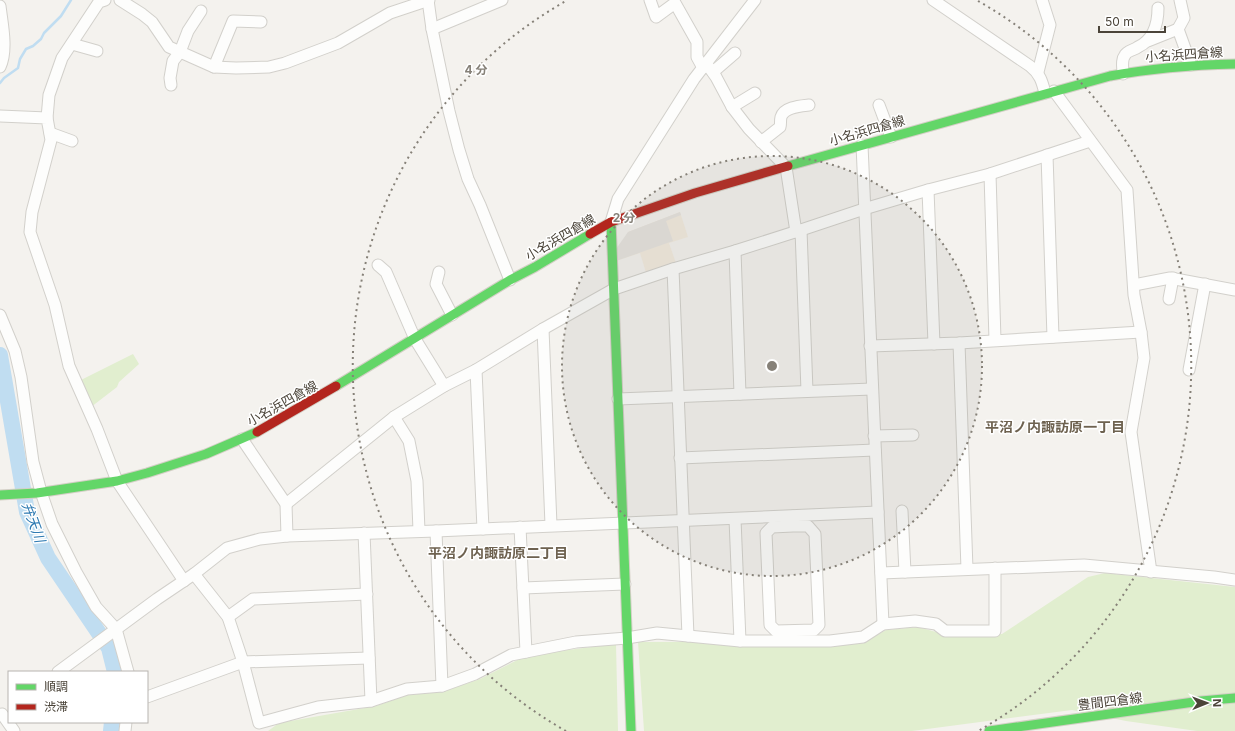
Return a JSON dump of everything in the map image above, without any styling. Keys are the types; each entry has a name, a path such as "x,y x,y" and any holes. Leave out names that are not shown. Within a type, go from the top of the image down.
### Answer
{"main road":[{"name":"小名浜四倉線","path":"0,495 39,492 117,480 147,473 206,454 242,439 283,419 510,280 611,222 695,193 1049,92 1123,74 1191,65 1235,64"},
{"path":"611,222 631,731"},
{"name":"豊間四倉線","path":"989,731 1202,701 1235,698"}],"street":[{"path":"105,0 99,2 62,58 49,95 47,118 51,140 32,212 30,232 55,305 69,366 97,429 117,480 184,581"},
{"path":"120,0 152,22 169,47 214,67 236,68 269,67 286,63 338,43 390,13 428,0 432,29 449,111 465,172 510,280"},
{"path":"432,29 502,0"},
{"path":"650,0 656,17 675,3 697,42 697,57 707,68 732,107 749,129 786,167 799,231 807,391"},
{"path":"707,68 755,0"},
{"path":"933,0 1038,72 1049,92 1090,141 1127,190 1134,285 1144,358 1131,432 1151,572"},
{"path":"1038,72 1050,25 1042,0"},
{"path":"1123,74 1123,59 1127,53 1148,41 1178,29 1184,18 1180,0"},
{"path":"0,6 4,37 2,62 0,67"},
{"path":"1148,41 1152,36 1156,24 1158,8"},
{"path":"171,85 170,78 173,61 180,52 188,31 201,11"},
{"path":"214,67 233,21 261,22"},
{"path":"1178,29 1191,65"},
{"path":"72,44 97,52"},
{"path":"611,222 618,199 694,79 707,68 735,53"},
{"path":"732,107 755,93"},
{"path":"879,104 892,137"},
{"path":"761,142 780,127 783,112 799,106 810,105"},
{"path":"0,116 47,118"},
{"path":"50,133 72,141"},
{"path":"286,504 394,417 444,386 476,370 542,329 614,289 673,269 799,231 864,208 990,174 1090,141"},
{"path":"862,145 883,624"},
{"path":"1047,155 1053,337"},
{"path":"990,174 995,340"},
{"path":"928,190 934,344"},
{"path":"735,251 740,394"},
{"path":"378,265 386,272 415,339 444,386"},
{"path":"673,269 688,636"},
{"path":"438,272 436,284 452,315"},
{"path":"1134,285 1173,278 1235,290"},
{"path":"1169,299 1173,278"},
{"path":"1189,370 1205,284"},
{"path":"0,315 8,330 21,377 33,462 39,492 52,524 76,572 96,607 116,629 128,671"},
{"path":"542,329 551,525"},
{"path":"870,346 958,343 1141,332"},
{"path":"958,343 966,569"},
{"path":"476,370 483,529"},
{"path":"618,399 872,389"},
{"path":"394,417 409,442 417,481 419,531"},
{"path":"874,436 913,435"},
{"path":"242,439 286,504 287,536"},
{"path":"680,458 875,450"},
{"path":"902,511 905,572"},
{"path":"59,671 194,574 227,548 260,539 287,536 735,518 793,521 878,512"},
{"path":"735,518 740,641"},
{"path":"793,521 808,526 815,534 819,625 814,630 776,631 770,625 766,533 772,527 793,521"},
{"path":"520,527 526,652"},
{"path":"436,531 442,686"},
{"path":"364,533 371,700"},
{"path":"881,573 1084,565 1235,580"},
{"path":"194,574 228,617 243,662 259,723 318,707 371,700 407,689 442,686 475,674 510,655 576,642 657,634 740,641 830,640 863,637 883,624 915,621 936,624 945,631 995,631 995,568"},
{"path":"523,588 625,584"},
{"path":"228,617 253,600 367,594"},
{"path":"148,697 243,662 370,658"}],"shaded area":[{"path":"680,212 688,237 669,243 677,266 647,276 640,253 616,261 628,232"},
{"path":"680,212 681,215 666,221 673,241 616,261 616,249 628,232"}],"green space":[{"path":"133,354 139,364 119,382 117,387 91,407 79,381"},
{"path":"1105,573 1235,587 1235,731 1197,731 1126,721 1072,710 912,731 644,731 638,642 866,641 886,630 918,627 947,635 1002,634 1088,577"},
{"path":"616,644 618,731 268,731 279,723 376,706 407,695 442,692 480,679 527,655"}],"waterway":[{"path":"0,83 4,78 18,68 20,59 26,49 33,46 41,39 44,33 61,16 71,0"},
{"name":"弁天川","path":"0,355 27,512 48,558 109,648 115,671"},
{"name":"弁天川","path":"111,731 112,723"}],"traffic: fast":[{"path":"788,166 1110,76 1172,67 1235,64"},
{"path":"611,222 631,731"},
{"path":"336,386 510,280 590,234"},
{"path":"0,495 37,493 117,481 206,454 257,432"},
{"path":"989,731 1201,701 1235,698"}],"traffic: jam":[{"path":"590,234 611,222 695,193 788,166"},
{"path":"257,432 336,386"}],"district":[{"name":"平沼ノ内諏訪原一丁目","path":"1055,426"},
{"name":"平沼ノ内諏訪原二丁目","path":"498,552"}]}
